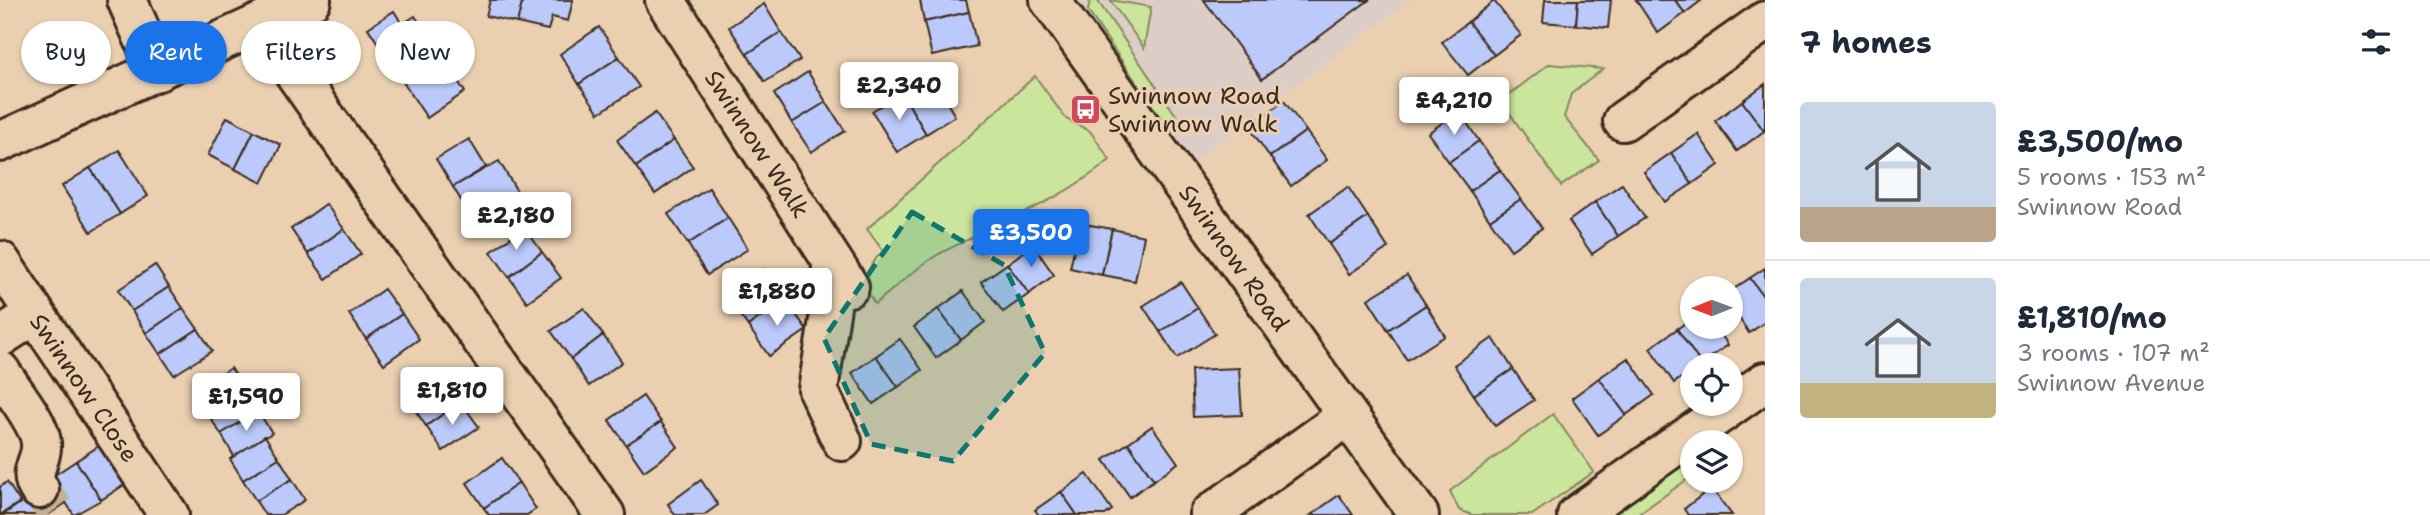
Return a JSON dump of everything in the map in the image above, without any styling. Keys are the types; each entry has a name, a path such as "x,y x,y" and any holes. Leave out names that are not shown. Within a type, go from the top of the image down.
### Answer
{"street":[{"path":"127,0 136,21"},
{"path":"266,21 311,0"},
{"name":"Swinnow Walk","path":"665,0 840,274 831,307 818,390 842,441"},
{"name":"Swinnow Road","path":"1050,0 1346,417 1419,515"},
{"path":"1623,121 1765,21"},
{"path":"0,142 129,84"},
{"path":"302,84 605,515"},
{"name":"Swinnow Close","path":"0,261 169,515"},
{"path":"0,337 35,314"},
{"path":"0,371 38,431 41,443 33,474 50,505"},
{"path":"1577,515 1765,382"},
{"path":"1209,515 1346,417"}],"highlighted area":[{"path":"912,212 1004,265 1045,353 953,461 871,444 824,338"}],"shaded area":[{"path":"1050,0 1411,0 1175,175"}],"green space":[{"path":"1097,0 1182,124 1170,132 1088,11 1090,1"},
{"path":"1110,0 1151,7 1144,48"},
{"path":"1549,64 1603,69 1571,94 1564,117 1599,160 1561,186 1501,101"},
{"path":"1035,76 1066,119 1090,131 1110,160 1048,201 930,259 875,304 867,289 867,276 872,264 883,251 867,229"},
{"path":"1553,414 1594,472 1532,515 1472,515 1459,510 1450,491"},
{"path":"1680,467 1680,485 1637,515 1610,515"}],"building":[{"path":"490,0 523,0 517,23 486,16"},
{"path":"523,0 573,0 568,21 552,17 548,30 517,23"},
{"path":"920,0 966,0 969,12 924,22"},
{"path":"1204,0 1369,0 1262,79"},
{"path":"1545,0 1578,0 1576,25 1543,22"},
{"path":"1578,0 1611,0 1608,28 1576,25"},
{"path":"1636,0 1675,0 1685,13 1658,33"},
{"path":"1675,0 1702,0 1685,13"},
{"path":"1494,1 1521,35 1494,55 1468,22"},
{"path":"764,4 781,32 747,54 729,27"},
{"path":"394,11 400,21 379,21"},
{"path":"969,12 977,46 932,56 924,22"},
{"path":"1468,22 1494,55 1468,75 1442,42"},
{"path":"375,23 375,39 368,28"},
{"path":"599,27 619,57 579,84 560,54"},
{"path":"781,32 800,60 765,82 747,54"},
{"path":"619,57 639,87 599,113 579,84"},
{"path":"808,72 826,102 792,123 774,94"},
{"path":"931,76 955,116 926,134 902,93"},
{"path":"405,84 460,84 465,92 427,118"},
{"path":"1765,84 1765,131 1764,131 1742,101"},
{"path":"902,93 926,134 897,152 872,111"},
{"path":"1284,101 1306,131 1270,157 1249,127"},
{"path":"1742,101 1764,131 1737,151 1715,121"},
{"path":"826,102 845,131 811,152 792,123"},
{"path":"1459,111 1479,141 1449,162 1428,133"},
{"path":"655,113 674,140 636,167 617,140"},
{"path":"227,117 254,131 235,169 208,155"},
{"path":"254,131 281,145 262,183 235,169"},
{"path":"1306,131 1327,160 1291,186 1270,157"},
{"path":"1698,134 1719,165 1692,184 1671,153"},
{"path":"469,139 486,167 453,187 436,159"},
{"path":"674,140 693,167 655,194 636,167"},
{"path":"1479,141 1500,170 1470,191 1449,162"},
{"path":"119,150 148,196 120,214 90,168"},
{"path":"1671,153 1692,184 1665,202 1644,172"},
{"path":"499,161 524,203 486,226 477,211 470,215 453,187"},
{"path":"90,168 120,214 91,232 62,186"},
{"path":"1500,170 1521,199 1490,220 1470,191"},
{"path":"1622,184 1645,218 1618,236 1595,202"},
{"path":"1348,187 1368,217 1329,244 1309,214"},
{"path":"709,188 728,218 688,244 668,214"},
{"path":"1521,199 1542,228 1511,250 1490,220"},
{"path":"1595,202 1618,236 1592,254 1569,221"},
{"path":"326,204 344,229 308,254 291,229"},
{"path":"1368,217 1388,248 1349,274 1329,244"},
{"path":"728,218 748,249 707,275 688,244"},
{"path":"1080,223 1112,229 1102,275 1070,268"},
{"path":"524,227 542,252 509,277 491,252"},
{"path":"344,229 361,254 326,279 308,254"},
{"path":"1112,229 1144,236 1135,281 1102,275"},
{"path":"1033,245 1054,275 1029,294 1007,264"},
{"path":"542,252 561,278 527,302 509,277"},
{"path":"1007,264 1029,294 1003,312 981,282"},
{"path":"155,265 169,287 132,311 118,290"},
{"path":"1765,268 1765,299 1750,278"},
{"path":"763,269 785,299 748,326 726,296"},
{"path":"1407,275 1426,305 1388,330 1368,299"},
{"path":"1750,278 1765,299 1765,322 1749,333 1743,324 1743,283"},
{"path":"1181,282 1198,308 1160,332 1143,306"},
{"path":"169,287 183,308 146,333 132,311"},
{"path":"384,289 402,314 366,339 349,314"},
{"path":"963,291 985,322 961,340 938,309"},
{"path":"785,299 807,330 769,356 748,326"},
{"path":"1426,305 1445,336 1407,360 1388,330"},
{"path":"183,308 198,329 160,354 146,333"},
{"path":"584,308 603,335 571,359 551,331"},
{"path":"1198,308 1215,334 1177,358 1160,332"},
{"path":"938,309 961,340 936,358 914,327"},
{"path":"402,314 419,339 384,364 366,339"},
{"path":"198,329 212,351 174,375 160,354"},
{"path":"1677,329 1680,340 1685,340 1693,353 1680,353 1680,379 1674,383 1650,348"},
{"path":"603,335 622,362 589,386 571,359"},
{"path":"1493,338 1513,369 1474,395 1454,365"},
{"path":"900,339 922,370 898,387 876,356"},
{"path":"1685,340 1725,340 1728,345 1717,353 1693,353"},
{"path":"876,356 898,387 873,404 852,373"},
{"path":"1628,358 1654,395 1626,415 1599,378"},
{"path":"231,368 245,390 207,413 194,391"},
{"path":"1239,368 1242,415 1193,417 1191,370"},
{"path":"1513,369 1534,400 1495,426 1474,395"},
{"path":"444,377 461,402 426,426 409,401"},
{"path":"1599,378 1626,415 1598,435 1572,398"},
{"path":"245,390 258,411 221,434 207,413"},
{"path":"643,396 661,422 626,445 609,420"},
{"path":"461,402 479,427 443,451 426,426"},
{"path":"258,411 272,433 234,456 221,434"},
{"path":"661,422 678,447 644,471 626,445"},
{"path":"1152,426 1178,463 1154,480 1128,443"},
{"path":"265,436 279,458 243,480 230,459"},
{"path":"1128,443 1154,480 1130,497 1104,460"},
{"path":"102,444 127,483 101,500 76,461"},
{"path":"279,458 292,479 256,501 243,480"},
{"path":"502,458 519,483 484,508 467,483"},
{"path":"76,461 101,500 74,515 50,478"},
{"path":"1087,474 1112,510 1105,515 1077,515 1061,492"},
{"path":"292,479 305,500 281,515 265,515 256,501"},
{"path":"701,480 718,505 704,515 675,515 668,504"},
{"path":"52,481 66,503 48,515 3,515"},
{"path":"7,482 20,502 0,515 0,487"},
{"path":"519,483 536,509 527,515 489,515 484,508"},
{"path":"1061,492 1077,515 1039,515 1035,510"},
{"path":"1705,493 1715,493 1732,515 1688,515 1684,509"},
{"path":"1339,495 1353,515 1311,515"}],"tunnel":[{"path":"39,489 55,510"}],"place":[{"name":"Swinnow Road Swinnow Walk","path":"1085,110"}]}
